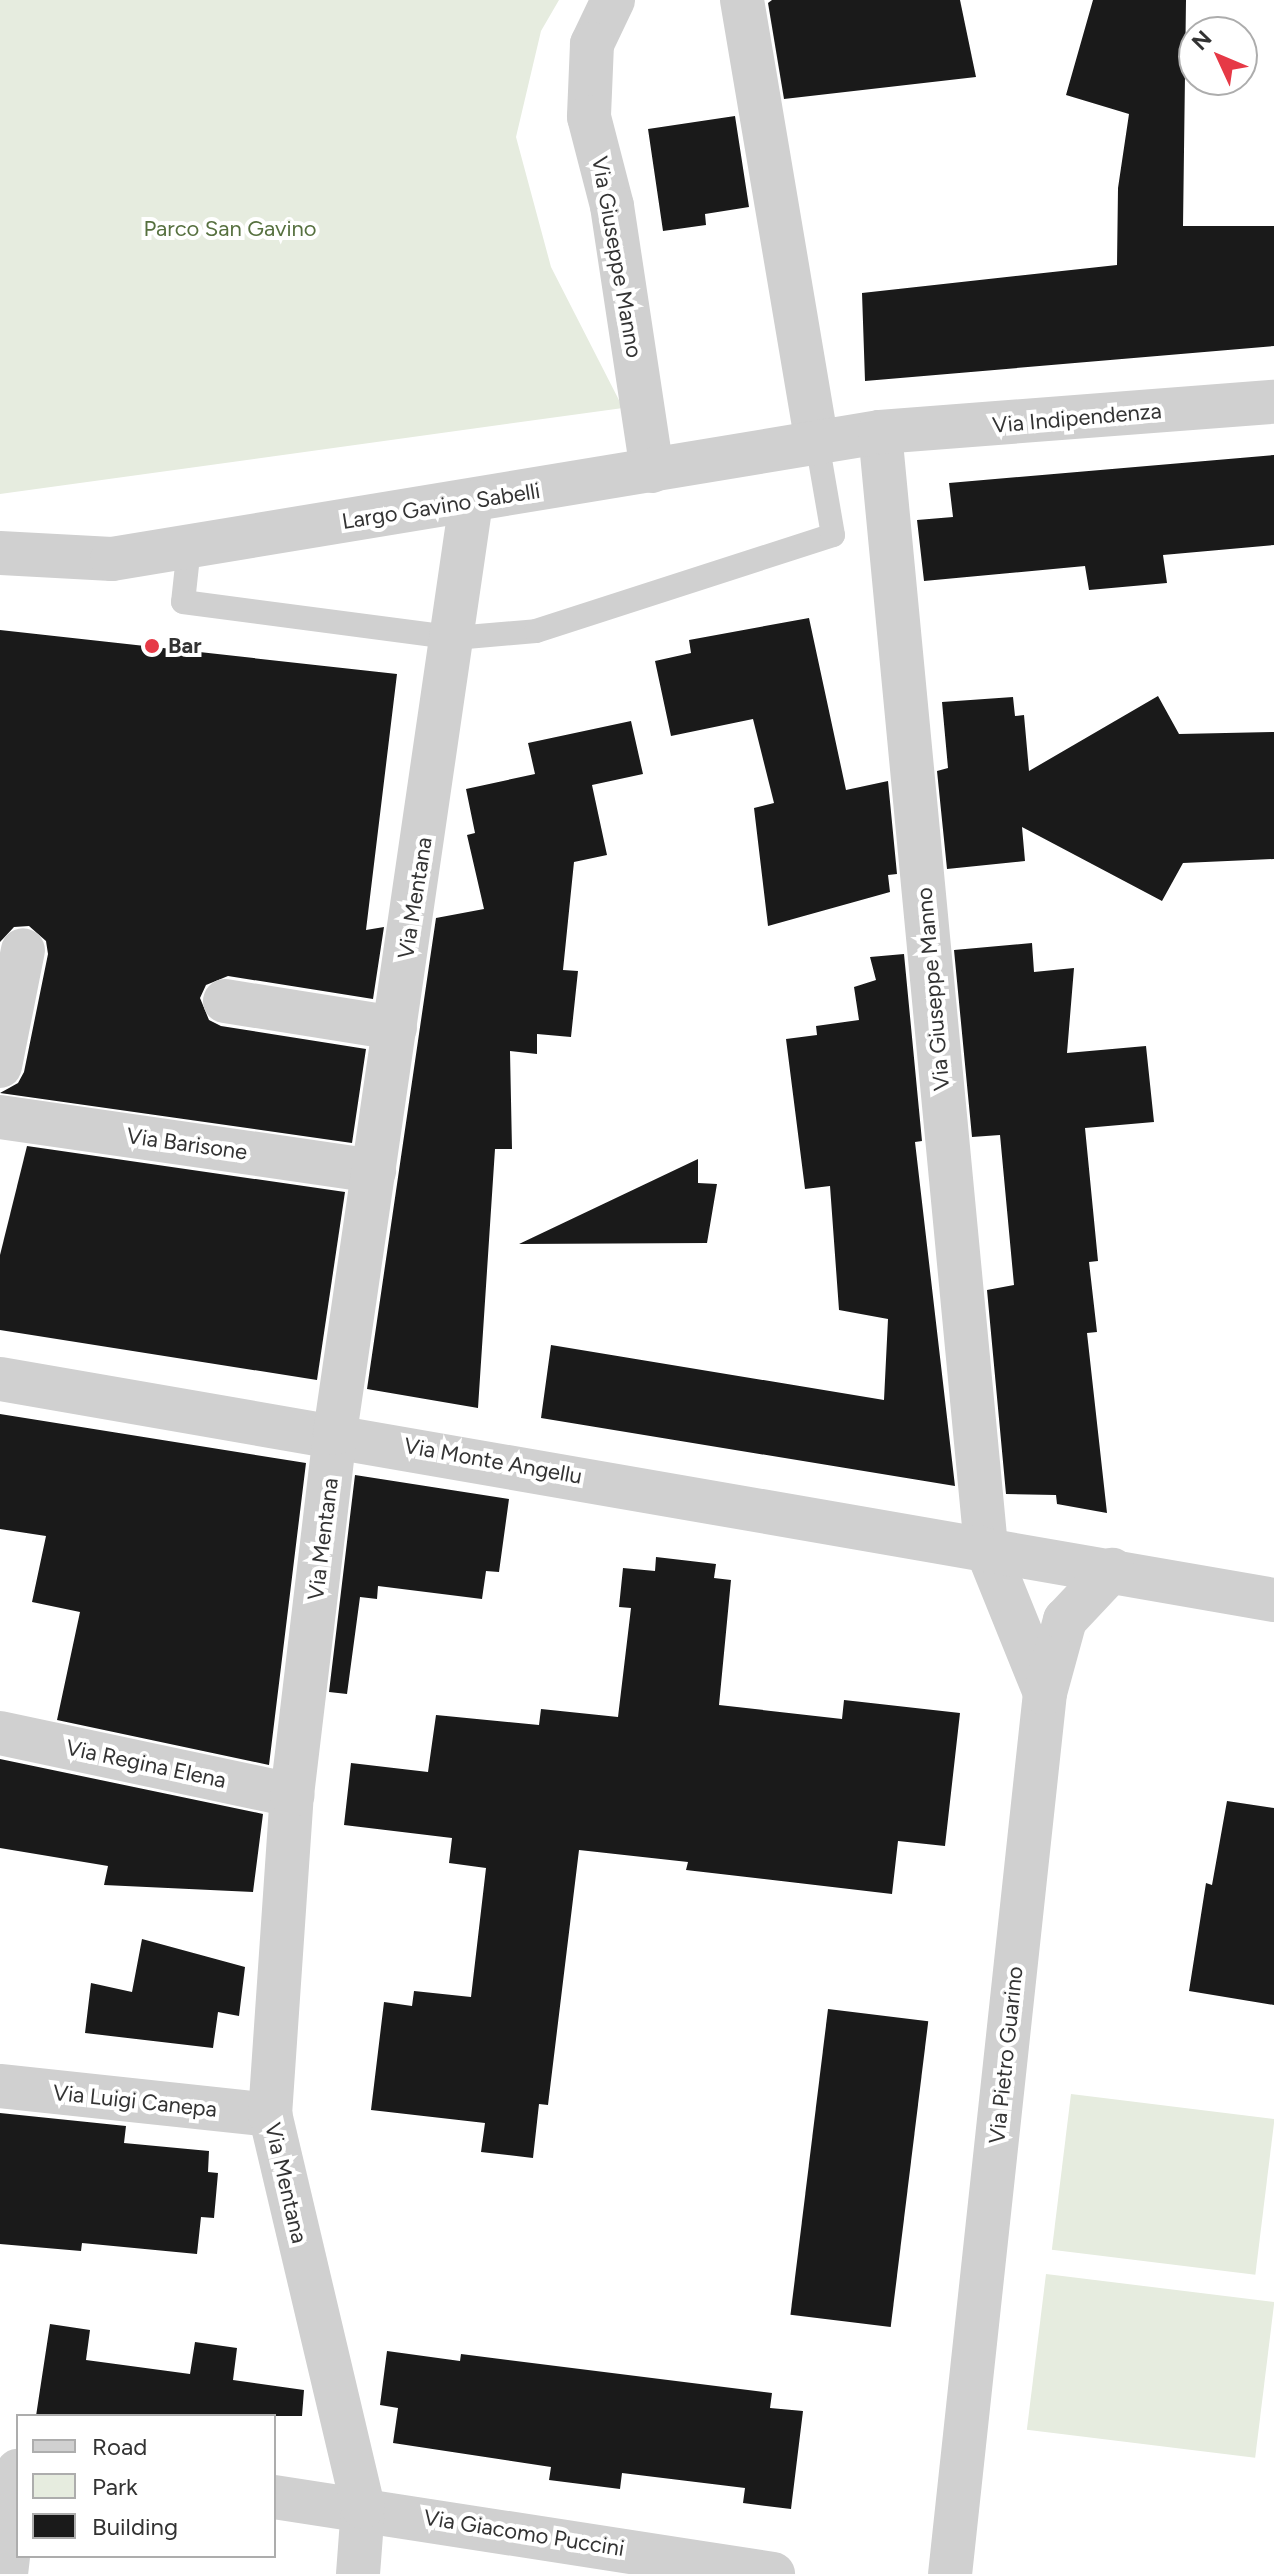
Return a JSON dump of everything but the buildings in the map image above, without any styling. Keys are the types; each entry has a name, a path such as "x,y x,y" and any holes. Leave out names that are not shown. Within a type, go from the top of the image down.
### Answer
{"street":[{"name":"Via Giuseppe Manno","path":"613,0 592,44 589,117 612,206 652,471"},
{"path":"742,0 817,442"},
{"name":"Via Indipendenza","path":"880,432 1274,402"},
{"name":"Via Giuseppe Manno","path":"880,432 986,1547"},
{"name":"Largo Gavino Sabelli","path":"0,553 112,559 880,432"},
{"name":"Via Mentana","path":"358,2574 363,2507 270,2115 292,1795 335,1433 455,638 471,502"},
{"path":"0,1066 23,950"},
{"path":"225,1001 395,1028"},
{"name":"Via Barisone","path":"0,1117 374,1171"},
{"name":"Via Monte Angellu","path":"0,1379 335,1433 1274,1600"},
{"name":"Via Pietro Guarino","path":"950,2574 1045,1693 986,1547"},
{"path":"1045,1693 1065,1620 1112,1570"},
{"name":"Via Regina Elena","path":"0,1733 292,1795"},
{"name":"Via Luigi Canepa","path":"0,2086 270,2115"},
{"path":"6,2574 16,2487"},
{"name":"Via Giacomo Puccini","path":"276,2497 363,2507 773,2574"}],"lane":[{"path":"189,547 183,602 455,638 536,631 833,535 817,442"}],"green space":[{"name":"Parco San Gavino","path":"0,0 559,0 541,31 516,137 551,267 623,408 0,494"},
{"path":"1071,2094 1274,2119 1255,2275 1052,2250"},
{"path":"1046,2274 1274,2302 1255,2458 1027,2430"}],"place":[{"name":"Bar","path":"152,646"}]}
